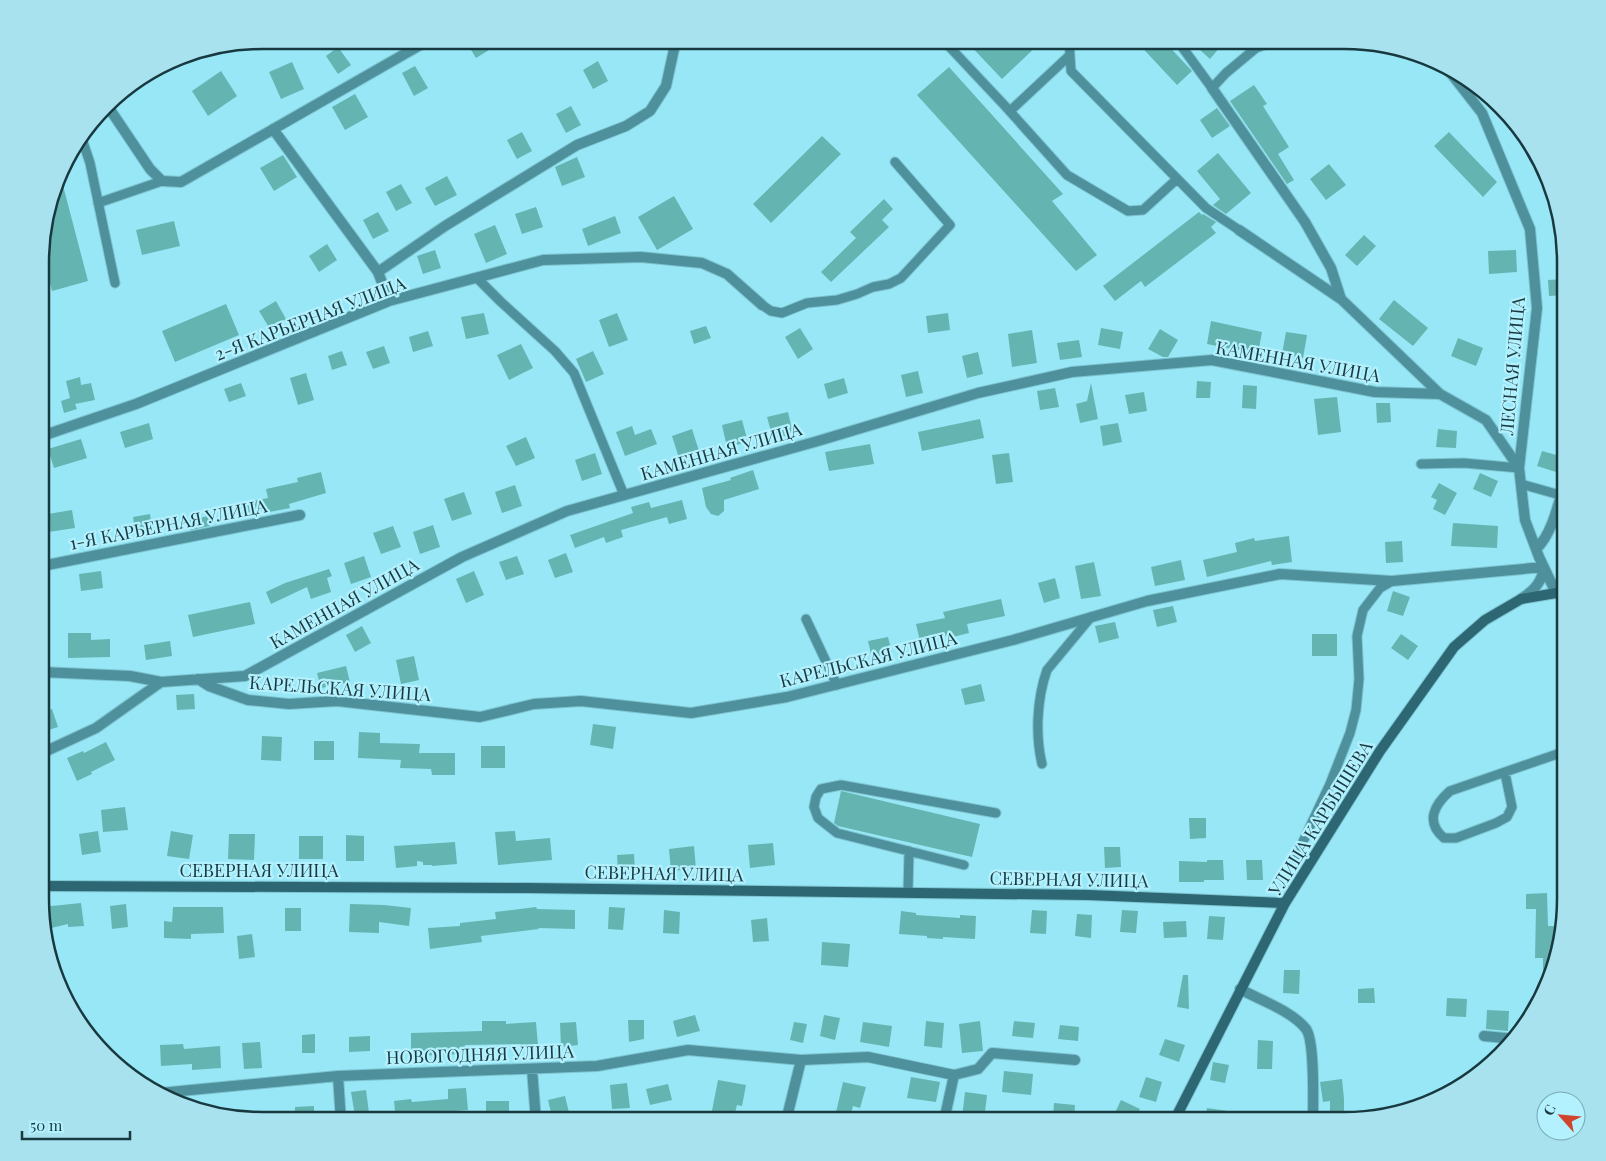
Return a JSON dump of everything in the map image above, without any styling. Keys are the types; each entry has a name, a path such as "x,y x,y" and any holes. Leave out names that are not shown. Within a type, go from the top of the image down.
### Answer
{"main road":[{"name":"УЛИЦА КАРБЫШЕВА","path":"1178,1112 1285,903 1380,751 1454,647 1485,620 1521,599 1557,594"},
{"name":"СЕВЕРНАЯ УЛИЦА","path":"49,886 908,892 1088,895 1285,903"}],"street":[{"path":"111,111 150,169 162,181 181,182 413,49"},
{"name":"2-Я КАРЬЕРНАЯ УЛИЦА","path":"378,272 445,226 577,145 626,126 650,111 666,86 674,49"},
{"name":"ЛЕСНАЯ УЛИЦА","path":"1457,81 1482,113 1530,229 1537,308 1519,468 1525,520 1544,567 1557,588"},
{"path":"1212,88 1305,222 1331,268 1340,299"},
{"path":"273,129 378,272 389,301"},
{"path":"1239,230 1340,299 1440,394 1486,420 1519,468"},
{"name":"2-Я КАРЬЕРНАЯ УЛИЦА","path":"49,434 136,404 389,301 543,260 641,258 702,263 728,274 762,305"},
{"name":"КАМЕННАЯ УЛИЦА","path":"49,672 130,676 161,682 245,676 462,557 567,511 818,441 978,393 1072,372 1212,360 1375,392 1440,394"},
{"path":"1536,548 1543,542 1557,503"},
{"name":"1-Я КАРЬЕРНАЯ УЛИЦА","path":"49,565 300,515"},
{"path":"1521,599 1533,591 1543,574 1544,567"},
{"name":"КАРЕЛЬСКАЯ УЛИЦА","path":"198,679 209,686 248,700 289,704 337,701 480,716 534,704 581,701 691,713 787,697 1013,640 1148,601 1280,574 1392,581 1544,567"},
{"path":"49,750 96,728 161,682"},
{"path":"1240,989 1290,1015 1307,1030 1313,1064 1313,1112"},
{"path":"1484,1036 1506,1038"},
{"name":"НОВОГОДНЯЯ УЛИЦА","path":"171,1092 338,1076 597,1066 688,1050 801,1060 868,1057 954,1075"},
{"path":"946,1112 954,1075 978,1070 992,1053 1076,1060"},
{"path":"788,1112 801,1060"},
{"path":"532,1068 535,1112"},
{"path":"338,1076 340,1112"}],"lane":[{"path":"951,49 1067,175 1128,211 1143,210 1177,179"},
{"path":"1070,49 1071,72 1206,208 1239,230"},
{"path":"1184,49 1212,88 1226,73 1255,49"},
{"path":"1010,111 1070,55"},
{"path":"84,145 90,163 115,283"},
{"path":"762,305 771,311 782,313 807,303 837,300 901,278 950,225 896,162"},
{"path":"98,203 162,181"},
{"path":"477,278 556,351 574,373 624,495"},
{"path":"1421,464 1464,463 1519,468"},
{"path":"1521,484 1557,494"},
{"path":"1293,863 1330,784 1350,734 1356,710 1359,679 1356,636 1363,610 1380,588 1392,581"},
{"path":"1042,764 1038,748 1043,681 1047,670 1091,617"},
{"path":"806,618 837,684"},
{"path":"1505,773 1512,807 1507,817 1456,838 1444,838 1436,831 1433,814 1439,800 1450,791 1557,754"},
{"path":"964,865 837,833 818,818 814,807 816,796 821,789 840,785 996,814"},
{"path":"908,892 909,851"}],"building":[{"path":"335,49 339,49 351,65 338,74 326,56"},
{"path":"470,49 488,49 489,50 476,58"},
{"path":"974,49 1034,49 1002,79"},
{"path":"1143,49 1171,49 1192,71 1177,85"},
{"path":"1199,49 1218,49 1210,59"},
{"path":"598,61 608,81 593,89 583,70"},
{"path":"292,62 304,89 281,99 269,72"},
{"path":"415,66 428,88 414,96 402,73"},
{"path":"949,67 1063,194 1052,201 1097,255 1076,271 917,95"},
{"path":"221,71 237,96 208,116 192,91"},
{"path":"1254,85 1267,104 1263,106 1289,147 1278,154 1294,180 1287,184 1230,101"},
{"path":"355,94 368,117 345,130 332,107"},
{"path":"571,106 581,125 566,133 556,114"},
{"path":"1217,108 1230,126 1212,138 1200,120"},
{"path":"522,132 532,151 517,159 507,140"},
{"path":"1449,132 1497,182 1483,197 1434,146"},
{"path":"822,136 841,154 771,223 753,204"},
{"path":"1218,153 1251,193 1226,214 1213,205 1220,199 1197,171"},
{"path":"283,155 297,177 274,191 260,168"},
{"path":"577,157 585,177 562,186 555,167"},
{"path":"1329,164 1346,185 1326,200 1310,179"},
{"path":"447,176 457,195 435,206 425,188"},
{"path":"401,184 412,203 396,211 386,192"},
{"path":"63,185 88,281 52,291 49,279 49,248 56,206"},
{"path":"674,196 693,229 657,250 638,217"},
{"path":"884,199 893,209 882,220 889,227 831,282 821,272 856,238 850,232"},
{"path":"536,207 543,227 522,234 515,214"},
{"path":"378,212 389,231 373,239 363,220"},
{"path":"1199,212 1216,222 1211,227 1216,233 1145,287 1141,281 1115,301 1103,286"},
{"path":"615,216 621,233 588,246 582,229"},
{"path":"174,221 180,246 142,255 136,230"},
{"path":"495,225 507,254 486,263 474,234"},
{"path":"1364,235 1376,246 1357,266 1345,255"},
{"path":"327,244 337,260 319,272 309,256"},
{"path":"435,250 441,268 423,274 417,256"},
{"path":"1516,250 1517,272 1489,274 1488,251"},
{"path":"1548,280 1557,280 1557,296 1549,296"},
{"path":"1394,300 1428,328 1413,346 1379,319"},
{"path":"276,301 286,319 270,329 259,311"},
{"path":"226,304 239,335 175,362 162,331"},
{"path":"484,313 489,334 466,339 461,317"},
{"path":"617,313 628,340 609,347 599,320"},
{"path":"948,313 950,330 928,333 926,316"},
{"path":"1211,321 1262,332 1258,354 1207,344"},
{"path":"706,326 711,338 694,344 690,331"},
{"path":"800,328 813,349 798,359 785,337"},
{"path":"1101,328 1123,332 1120,349 1098,345"},
{"path":"1160,329 1178,340 1168,357 1163,357 1148,349"},
{"path":"1032,330 1037,363 1012,367 1008,334"},
{"path":"428,331 433,346 413,352 409,337"},
{"path":"1286,332 1307,335 1303,358 1282,354"},
{"path":"1458,338 1483,348 1476,366 1451,356"},
{"path":"1079,340 1082,357 1060,360 1057,343"},
{"path":"521,344 533,368 509,380 497,355"},
{"path":"384,346 390,363 373,369 366,352"},
{"path":"342,351 347,365 332,370 328,356"},
{"path":"593,351 604,374 586,382 576,359"},
{"path":"978,352 983,374 967,378 962,356"},
{"path":"918,371 923,393 906,397 901,375"},
{"path":"306,373 314,400 298,405 290,378"},
{"path":"80,377 81,385 91,383 95,400 75,404 77,409 64,413 61,401 70,398 66,381"},
{"path":"844,378 848,393 828,399 824,384"},
{"path":"1197,381 1211,382 1210,398 1196,398"},
{"path":"241,383 246,396 229,402 224,389"},
{"path":"1091,383 1098,419 1080,423 1076,404 1087,401"},
{"path":"1243,385 1257,386 1256,409 1242,408"},
{"path":"1055,388 1059,407 1040,410 1037,391"},
{"path":"1144,392 1147,411 1129,414 1125,395"},
{"path":"1337,397 1341,432 1318,435 1314,399"},
{"path":"1376,403 1390,403 1391,422 1377,423"},
{"path":"788,412 793,434 773,439 767,417"},
{"path":"980,419 984,438 922,451 918,432"},
{"path":"742,420 748,442 727,447 722,425"},
{"path":"149,423 153,439 125,448 120,432"},
{"path":"1118,423 1122,442 1103,446 1100,426"},
{"path":"632,426 635,435 651,429 657,444 625,456 616,432"},
{"path":"692,429 699,451 679,458 672,436"},
{"path":"1438,429 1457,431 1456,448 1436,447"},
{"path":"526,437 535,458 516,466 506,446"},
{"path":"81,439 87,458 54,468 49,449"},
{"path":"870,444 874,464 829,471 825,452"},
{"path":"1542,451 1557,455 1556,472 1537,466"},
{"path":"595,453 602,474 582,481 575,460"},
{"path":"1009,453 1013,482 996,484 992,455"},
{"path":"753,470 759,489 724,500 724,511 718,516 711,514 706,507 702,488 731,480 730,478"},
{"path":"321,472 326,493 289,504 290,508 239,518 237,504 268,498 266,489 298,482 297,478"},
{"path":"1480,473 1498,481 1491,497 1473,489"},
{"path":"1439,483 1457,493 1445,515 1433,509 1437,500 1431,497"},
{"path":"515,485 522,506 502,513 495,492"},
{"path":"464,492 472,514 452,521 444,499"},
{"path":"682,500 687,519 669,524 667,517 621,530 623,537 606,543 604,537 575,548 570,535 633,513 631,507 649,502 651,508"},
{"path":"72,510 75,528 49,532 49,514"},
{"path":"150,514 153,536 136,539 133,517"},
{"path":"209,516 210,526 191,530 189,520"},
{"path":"1453,523 1498,526 1497,548 1451,546"},
{"path":"433,525 440,547 420,554 413,532"},
{"path":"393,526 401,547 381,554 373,533"},
{"path":"1289,536 1292,562 1272,565 1271,561 1207,577 1203,560 1237,552 1235,543 1254,538 1255,541"},
{"path":"1402,541 1403,562 1386,563 1385,542"},
{"path":"566,553 573,572 555,578 548,560"},
{"path":"364,556 371,577 351,584 344,563"},
{"path":"517,556 524,574 506,580 499,562"},
{"path":"1181,560 1185,580 1155,586 1151,567"},
{"path":"1094,562 1101,596 1081,599 1075,566"},
{"path":"329,569 332,576 327,578 331,592 311,599 307,587 271,604 266,592 285,583"},
{"path":"101,571 103,588 81,591 79,574"},
{"path":"474,571 484,595 466,603 456,579"},
{"path":"1055,578 1060,598 1044,603 1038,583"},
{"path":"1393,591 1410,597 1403,616 1387,611"},
{"path":"1001,599 1005,616 967,624 969,633 949,638 949,635 920,641 916,624 945,618 943,612"},
{"path":"250,602 255,624 193,637 188,615"},
{"path":"1173,606 1177,622 1157,627 1153,610"},
{"path":"1115,622 1119,638 1099,643 1095,626"},
{"path":"362,626 371,643 355,652 346,635"},
{"path":"68,633 91,633 91,640 110,639 110,657 68,658"},
{"path":"1312,634 1337,634 1337,656 1312,656"},
{"path":"1401,634 1418,646 1408,660 1391,648"},
{"path":"888,637 892,653 872,658 868,641"},
{"path":"170,641 172,656 146,660 144,645"},
{"path":"414,656 419,680 401,684 396,660"},
{"path":"346,666 350,682 321,688 317,673"},
{"path":"981,684 985,701 965,705 961,689"},
{"path":"194,694 195,709 177,710 176,695"},
{"path":"52,709 58,727 49,730 49,710"},
{"path":"593,724 616,727 613,749 590,745"},
{"path":"359,732 380,733 380,743 420,744 419,753 455,753 455,775 432,775 431,769 400,768 401,760 358,758"},
{"path":"262,736 282,737 281,761 261,760"},
{"path":"314,741 334,741 334,760 314,760"},
{"path":"106,742 115,760 77,781 67,758 83,751 84,753"},
{"path":"481,746 505,746 505,768 481,768"},
{"path":"841,791 980,824 972,857 838,826 834,823"},
{"path":"125,807 128,830 103,832 101,810"},
{"path":"1189,818 1206,818 1206,838 1190,839"},
{"path":"98,831 101,852 82,855 79,834"},
{"path":"171,831 193,835 189,859 167,856"},
{"path":"515,831 516,841 550,838 552,860 498,865 495,832"},
{"path":"229,834 255,834 254,860 228,859"},
{"path":"346,835 364,836 364,861 346,861"},
{"path":"299,836 323,836 323,859 299,859"},
{"path":"455,842 457,864 432,866 423,865 423,862 417,861 417,866 396,868 394,846"},
{"path":"773,843 775,865 750,868 748,845"},
{"path":"694,846 696,869 671,871 669,849"},
{"path":"1104,847 1120,847 1121,867 1105,868"},
{"path":"634,854 635,872 618,872 617,855"},
{"path":"1207,860 1223,860 1224,880 1179,882 1179,861 1207,862"},
{"path":"1246,860 1262,860 1263,880 1247,880"},
{"path":"1547,893 1548,926 1555,926 1550,955 1543,976 1543,958 1535,958 1536,909 1526,909 1526,894"},
{"path":"81,903 84,926 68,927 68,924 51,928 49,906"},
{"path":"126,904 128,927 112,929 110,906"},
{"path":"350,904 411,908 409,926 379,922 379,933 349,932"},
{"path":"173,907 223,907 224,933 191,934 191,939 164,938 164,921 172,922"},
{"path":"536,907 537,909 575,910 575,929 538,928 481,936 482,942 430,949 428,928 460,926 460,923 496,919 495,912"},
{"path":"609,907 625,908 623,930 608,929"},
{"path":"285,908 301,908 301,931 285,931"},
{"path":"664,910 680,912 679,934 663,933"},
{"path":"1032,910 1047,911 1046,934 1030,933"},
{"path":"1122,910 1138,911 1136,933 1120,932"},
{"path":"901,911 916,913 916,915 960,918 960,915 976,916 975,939 927,938 927,936 899,934"},
{"path":"1077,914 1092,915 1091,938 1075,936"},
{"path":"1209,916 1225,917 1223,940 1207,939"},
{"path":"767,918 769,941 753,942 751,920"},
{"path":"1186,921 1187,937 1164,938 1163,922"},
{"path":"252,934 255,957 239,959 237,936"},
{"path":"822,942 850,944 848,967 821,965"},
{"path":"1284,970 1300,970 1299,994 1283,993"},
{"path":"1183,975 1188,975 1189,1009 1177,1007"},
{"path":"1374,988 1375,1003 1358,1003 1358,989"},
{"path":"1447,998 1467,999 1466,1017 1446,1016"},
{"path":"1487,1010 1509,1011 1508,1031 1486,1029"},
{"path":"695,1015 700,1031 677,1037 673,1021"},
{"path":"824,1015 840,1018 835,1040 820,1036"},
{"path":"628,1020 644,1020 644,1039 629,1042"},
{"path":"482,1021 506,1021 506,1024 536,1022 538,1046 521,1047 520,1044 465,1045 465,1054 411,1056 411,1033 482,1031"},
{"path":"926,1021 944,1023 942,1048 924,1046"},
{"path":"980,1021 983,1051 962,1053 959,1024"},
{"path":"1014,1021 1035,1023 1033,1038 1012,1036"},
{"path":"576,1022 578,1045 561,1047 560,1023"},
{"path":"794,1022 807,1024 803,1043 790,1040"},
{"path":"863,1022 892,1026 889,1047 860,1042"},
{"path":"1060,1025 1079,1027 1078,1041 1058,1039"},
{"path":"315,1034 315,1053 302,1053 302,1035"},
{"path":"370,1036 370,1051 349,1052 349,1037"},
{"path":"1165,1039 1185,1045 1179,1062 1159,1055"},
{"path":"1258,1040 1273,1041 1272,1069 1257,1069"},
{"path":"260,1042 262,1068 244,1069 242,1043"},
{"path":"183,1044 184,1049 220,1046 221,1068 192,1070 192,1064 161,1066 160,1045"},
{"path":"1213,1062 1229,1065 1225,1083 1210,1080"},
{"path":"1004,1071 1033,1074 1031,1095 1002,1092"},
{"path":"911,1077 940,1082 936,1102 907,1098"},
{"path":"1146,1077 1162,1082 1156,1102 1139,1097"},
{"path":"1342,1079 1344,1112 1330,1112 1330,1101 1323,1102 1320,1082"},
{"path":"718,1080 746,1085 742,1106 737,1105 735,1112 712,1112"},
{"path":"843,1082 866,1087 860,1108 853,1106 851,1112 836,1112"},
{"path":"627,1083 630,1108 612,1109 610,1085"},
{"path":"668,1084 672,1100 650,1105 646,1089"},
{"path":"466,1088 468,1110 395,1112 394,1101 411,1099 412,1102 448,1099 448,1089"},
{"path":"366,1090 369,1112 354,1112 351,1092"},
{"path":"965,1092 987,1095 985,1112 963,1112"},
{"path":"565,1096 569,1112 551,1112 548,1100"},
{"path":"1121,1100 1140,1109 1138,1112 1115,1112"},
{"path":"486,1101 509,1101 509,1112 486,1112"},
{"path":"1054,1103 1075,1105 1075,1112 1053,1112"},
{"path":"314,1106 314,1112 295,1112 295,1107"},
{"path":"1207,1108 1235,1112 1206,1112"}]}
